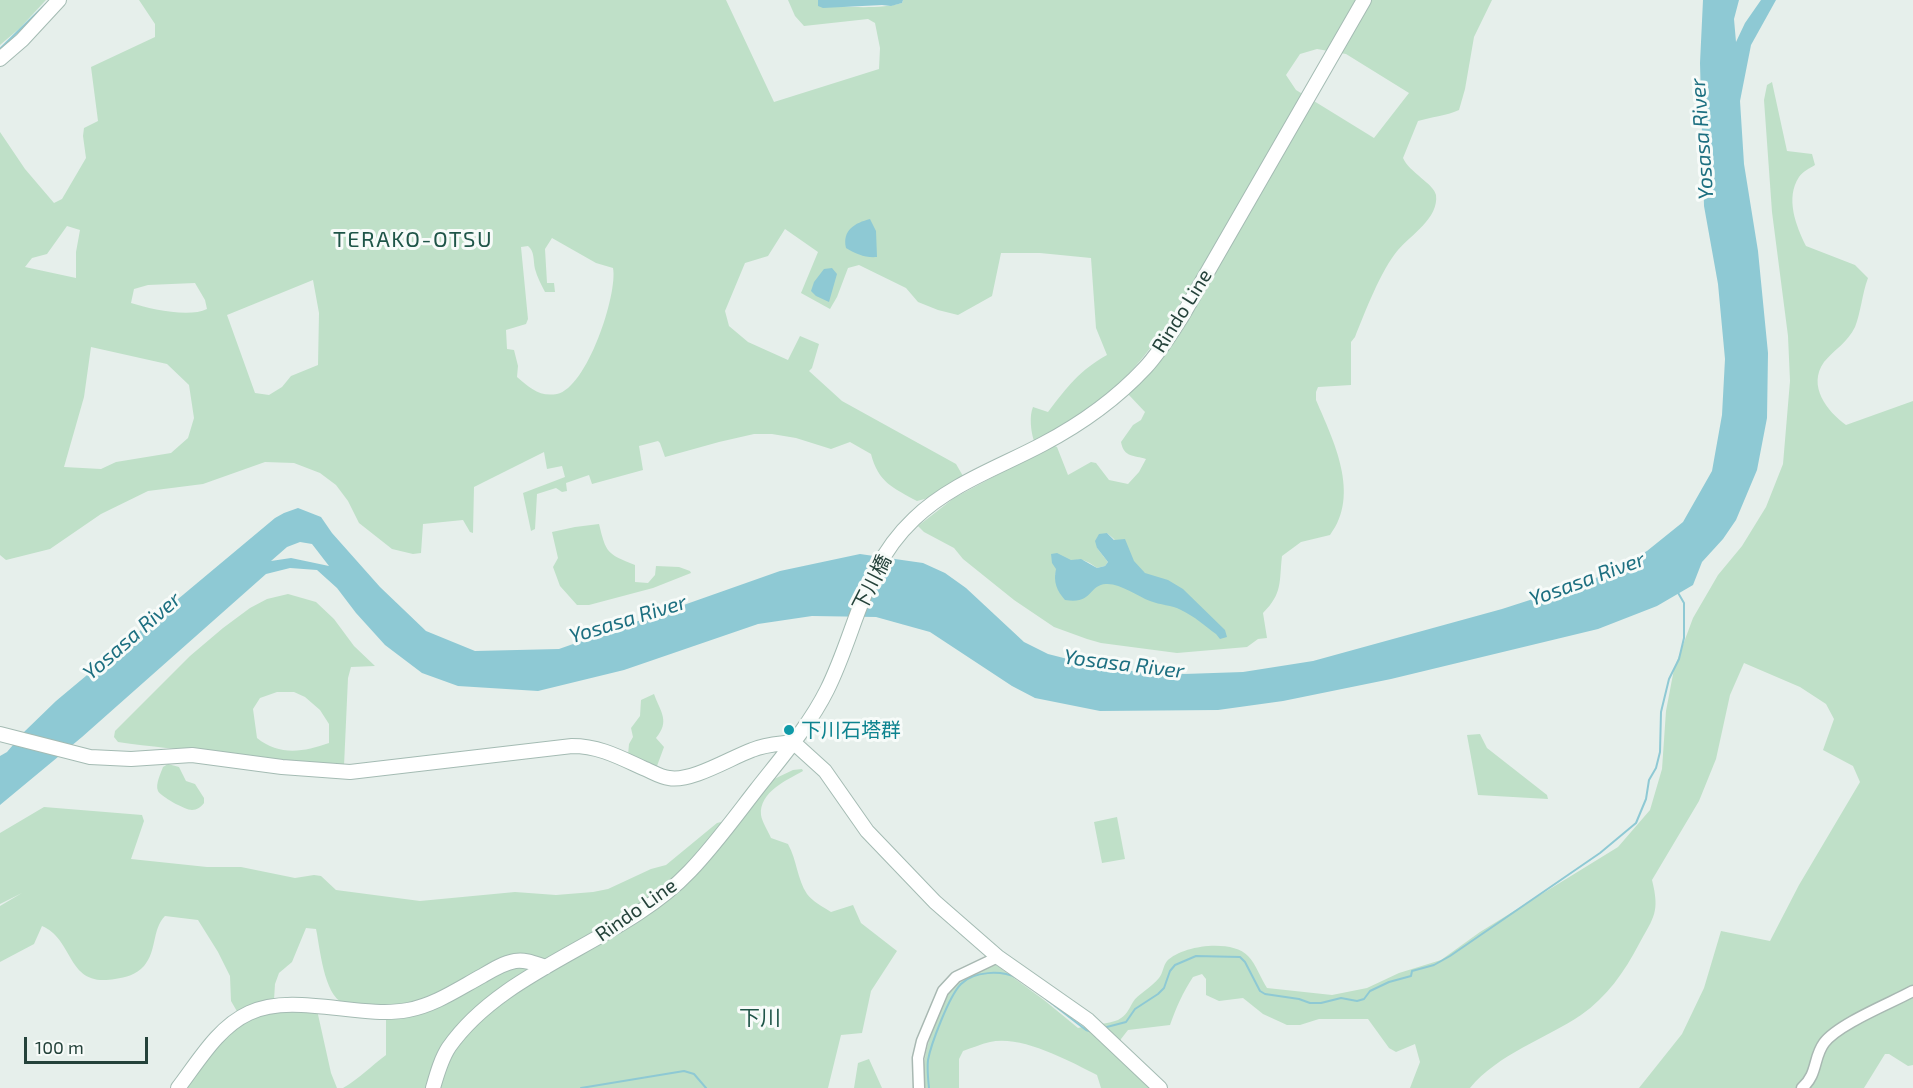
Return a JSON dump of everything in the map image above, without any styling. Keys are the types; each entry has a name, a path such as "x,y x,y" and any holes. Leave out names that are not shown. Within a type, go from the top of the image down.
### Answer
{"street":[{"path":"0,59 22,40 59,0"},
{"name":"Rindo Line","path":"904,530 915,518 954,489 1044,444 1096,411 1147,366 1187,308 1364,0"},
{"name":"下川橋","path":"847,639 869,581 886,553 904,530"},
{"name":"Rindo Line","path":"433,1088 438,1069 448,1048 482,1011 546,967 632,917 672,888 689,872 793,742 826,691 847,639"},
{"path":"0,734 83,756 131,759 192,755 282,767 350,772 588,746 604,750 669,778 683,778 695,774 770,744 793,742 825,771 875,839 935,902 998,957 1088,1020 1160,1088"},
{"path":"919,1088 918,1058 922,1041 943,991 956,977 998,957"},
{"path":"178,1088 219,1035 236,1020 251,1012 272,1006 406,1011 428,1005 500,965 517,960 530,961 546,967"},
{"path":"1802,1088 1813,1075 1821,1049 1832,1035 1869,1012 1913,991"}],"green space":[{"path":"0,0 46,0 20,28 0,45"},
{"path":"139,0 726,0 774,102 879,69 880,48 875,23 868,19 804,26 795,16 788,0 818,0 818,6 861,7 893,5 902,3 903,0 1492,0 1474,37 1459,110 1418,121 1403,158 1434,191 1436,203 1433,211 1423,226 1392,258 1374,292 1351,342 1351,385 1318,387 1316,392 1316,400 1330,432 1341,467 1344,485 1339,519 1330,535 1301,542 1282,556 1277,593 1263,613 1267,638 1258,639 1247,647 1177,653 1101,643 1054,627 1014,600 963,559 954,548 924,532 918,526 954,498 1053,445 1057,447 1068,475 1091,462 1096,463 1109,480 1128,484 1139,472 1146,459 1127,453 1122,447 1121,442 1133,425 1141,420 1145,412 1128,394 1182,331 1205,287 1194,280 1150,348 1118,384 1078,415 1034,441 1031,424 1033,407 1048,412 1074,380 1107,355 1096,328 1091,258 1040,253 1001,253 992,296 958,315 918,302 906,288 859,265 848,268 830,309 801,293 818,252 785,229 768,256 745,263 725,311 729,326 748,342 788,360 800,336 819,344 809,371 842,401 956,464 963,476 936,496 917,501 894,488 882,478 871,454 850,442 831,449 796,438 754,434 665,457 658,441 639,446 643,470 592,484 589,475 566,483 567,491 562,492 556,488 537,494 535,529 531,531 523,493 565,477 562,466 547,469 544,452 474,487 473,533 463,520 423,524 421,553 413,554 392,549 359,523 348,501 336,485 320,473 294,463 265,462 203,484 148,491 101,514 50,549 6,560 0,555 0,132 25,169 54,203 62,199 86,158 84,128 98,121 91,67 155,37 155,24","holes":["1317,49 1346,54 1409,93 1374,138 1296,90 1286,75 1300,54","67,226 80,230 76,252 76,278 25,267 32,258 47,254","552,238 596,263 613,268 611,298 589,358 568,388 551,395 535,391 517,377 518,366 514,350 507,349 506,330 526,324 528,319 521,247 528,246 532,251 536,272 545,292 555,292 554,283 547,283 545,249","313,280 319,313 318,365 291,376 282,387 269,395 255,393 227,315","195,283 205,300 207,309 180,313 131,303 134,289 148,285","91,347 167,364 189,385 194,418 188,438 171,453 116,462 101,469 64,467 84,397","1107,533 1114,539 1124,559 1141,577 1099,583 1055,575 1057,569 1072,561 1086,561 1097,568 1105,566 1108,562 1097,548"]},
{"path":"1772,82 1787,151 1812,154 1815,165 1800,175 1795,185 1792,203 1793,212 1806,246 1855,265 1868,278 1855,327 1845,342 1824,362 1819,371 1818,389 1832,413 1846,425 1913,401 1913,1065 1908,1066 1889,1054 1885,1054 1864,1088 1639,1088 1682,1034 1704,988 1721,931 1770,941 1799,885 1860,782 1853,766 1823,750 1834,719 1826,704 1800,687 1744,663 1730,695 1716,759 1699,801 1652,880 1655,900 1654,914 1628,964 1615,983 1590,1008 1567,1024 1508,1056 1481,1076 1470,1088 1410,1088 1420,1062 1415,1044 1396,1052 1389,1048 1368,1019 1319,1019 1300,1025 1287,1025 1263,1014 1243,998 1219,1001 1206,995 1206,979 1202,974 1193,977 1189,983 1170,1025 1128,1030 1121,1039 1119,1051 1156,1088 1101,1088 1097,1075 1073,1063 1031,1046 1003,1041 987,1043 963,1051 959,1059 959,1088 923,1088 927,1048 945,996 954,983 977,970 996,965 1078,1028 1118,1020 1127,1012 1135,999 1153,985 1167,961 1174,955 1208,946 1231,947 1241,951 1251,959 1267,988 1332,995 1367,988 1399,973 1441,960 1480,932 1618,847 1650,810 1662,769 1666,711 1674,669 1693,618 1718,575 1742,546 1766,507 1783,464 1790,381 1788,336 1772,212 1764,100 1767,85"},
{"path":"599,524 609,551 635,565 635,582 648,583 655,575 656,566 679,567 691,573 653,588 589,605 577,605 560,586 553,567 558,558 552,532"},
{"path":"288,594 316,602 334,619 354,646 375,666 351,667 348,678 344,766 296,763 118,742 114,737 115,731 190,656 250,608 267,599","holes":["277,692 294,692 305,697 320,710 329,724 329,743 310,749 292,751 274,748 257,738 253,709 260,698"]},
{"path":"654,694 663,717 663,727 656,738 664,747 658,769 628,755 629,744 633,737 631,728 640,716 641,700"},
{"path":"1480,734 1487,748 1547,795 1548,799 1478,795 1467,735"},
{"path":"168,764 179,767 186,781 195,784 204,798 204,803 200,807 192,810 184,808 158,791 160,775 163,767"},
{"path":"802,769 803,771 775,788 764,800 761,815 771,838 788,844 804,888 812,899 831,912 853,905 861,923 897,951 871,991 862,1033 841,1035 828,1088 343,1088 386,1055 386,1006 353,1006 337,998 327,981 316,929 306,928 292,962 279,973 275,984 274,1000 317,1010 331,1073 337,1088 182,1088 221,1040 242,1020 231,1001 230,976 198,920 165,916 158,927 151,954 144,966 134,974 119,978 99,980 79,970 60,941 42,926 34,944 0,962 0,906 22,893 0,904 0,833 44,807 142,815 144,821 131,859 207,867 241,867 295,878 321,876 336,890 420,901 515,892 556,895 608,889 651,869 666,865 717,823 740,817 772,780 793,770"},
{"path":"1117,817 1125,859 1102,863 1094,822"},
{"path":"869,1059 882,1088 854,1088 858,1063"}],"water":[{"path":"818,0 903,0 902,3 891,6 823,8 818,6"},
{"path":"1703,0 1739,0 1734,19 1736,42 1745,23 1761,0 1776,0 1751,45 1740,101 1744,164 1758,251 1768,353 1767,418 1757,470 1736,520 1723,539 1702,562 1693,585 1657,606 1598,629 1391,679 1283,701 1218,710 1100,711 1035,698 1012,686 930,632 876,617 812,616 758,624 624,670 538,691 458,686 422,673 385,645 337,588 317,570 290,568 266,574 82,737 0,805 0,756 7,752 24,732 56,701 275,518 298,508 321,517 332,533 380,587 426,631 475,651 559,649 780,571 860,554 923,563 945,573 966,588 1024,642 1048,654 1103,668 1149,673 1243,672 1313,661 1502,609 1592,580 1647,551 1683,522 1712,471 1722,415 1725,359 1718,284 1704,206 1700,63","holes":["300,542 312,544 329,566 291,558 271,561 287,547"]},
{"path":"870,219 876,231 877,257 861,255 846,248 846,236 851,228"},
{"path":"832,268 837,274 829,302 811,291 814,282 824,269"},
{"path":"1107,533 1114,540 1125,539 1134,561 1145,573 1168,580 1183,589 1225,630 1227,637 1220,639 1199,621 1177,608 1150,601 1111,584 1100,585 1081,600 1065,600 1056,586 1056,569 1052,563 1051,554 1057,553 1071,560 1081,559 1097,568 1105,566 1108,562 1097,548 1095,541 1099,534"}],"waterway":[{"path":"0,49 50,0"},
{"path":"1103,1028 1126,1022 1135,1009 1164,988 1170,971 1175,965 1196,956 1240,957 1260,991 1265,994 1310,1003 1341,998 1357,1001 1364,999 1370,991 1389,982 1411,976 1412,971 1434,965 1450,956 1600,853 1636,823 1646,799 1649,780 1656,768 1660,752 1661,712 1669,679 1679,659 1684,638 1684,603 1677,591"},
{"path":"929,1088 928,1060 946,1009 956,990 966,980 980,974 996,973 1017,978"},
{"path":"1046,999 1086,1030 1092,1032"},
{"path":"581,1088 684,1071 694,1074 706,1088"}],"place":[{"name":"下川石塔群","path":"789,730"}],"district":[{"name":"TERAKO-OTSU","path":"413,240"},
{"name":"下川","path":"760,1018"}],"water label":[{"name":"Yosasa River","path":"1702,139"},
{"name":"Yosasa River","path":"1587,579"},
{"name":"Yosasa River","path":"628,619"},
{"name":"Yosasa River","path":"132,636"},
{"name":"Yosasa River","path":"1124,664"}]}
